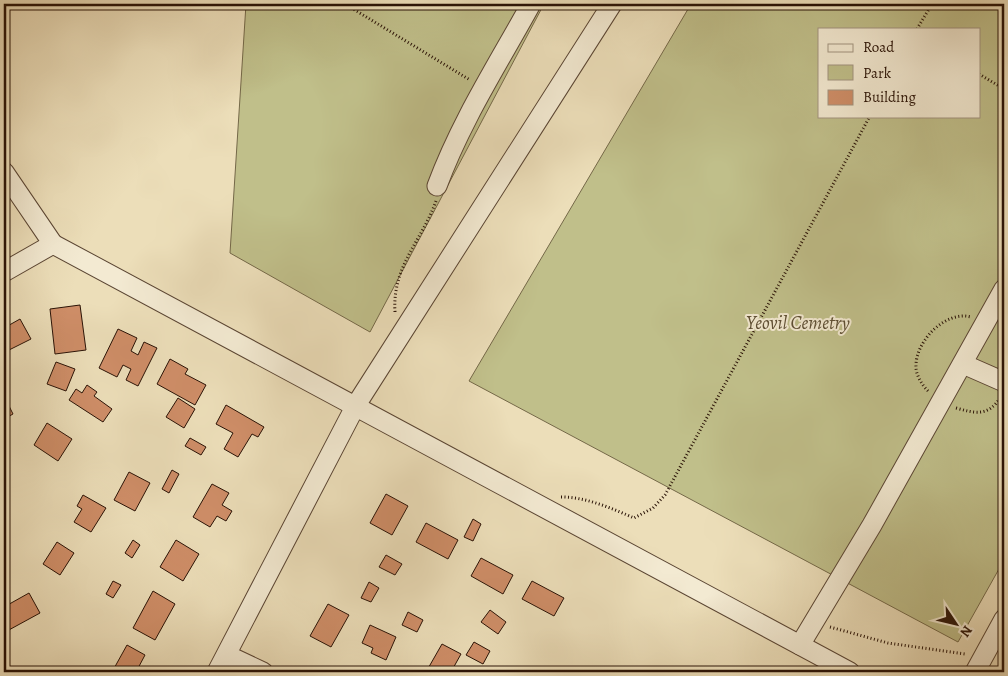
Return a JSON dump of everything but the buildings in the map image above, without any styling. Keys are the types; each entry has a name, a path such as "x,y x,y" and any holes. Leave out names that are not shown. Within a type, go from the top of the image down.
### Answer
{"street":[{"path":"437,186 452,147 482,88 531,4"},
{"path":"217,672 356,405 612,4"},
{"path":"4,172 53,244 356,405 850,672"},
{"path":"4,272 53,244"},
{"path":"800,645 941,404 1004,289"},
{"path":"963,364 1004,382"},
{"path":"979,664 1004,618"},
{"path":"227,656 263,672"}],"path":[{"path":"345,4 482,88"},
{"path":"918,28 932,4"},
{"path":"980,75 1004,89"},
{"path":"538,505 561,497 574,497 610,508 634,518 653,508 665,496 869,118"},
{"path":"397,340 394,294 406,256 436,203 437,186"},
{"path":"986,322 958,315 942,322 919,350 916,367 920,380 941,404 976,414 988,411 996,404 1004,391"},
{"path":"815,622 888,643 979,664"}],"green space":[{"path":"246,4 544,4 370,332 230,253"},
{"name":"Yeovil Cemetry","path":"691,4 1004,4 1004,560 958,642 469,381"}]}
